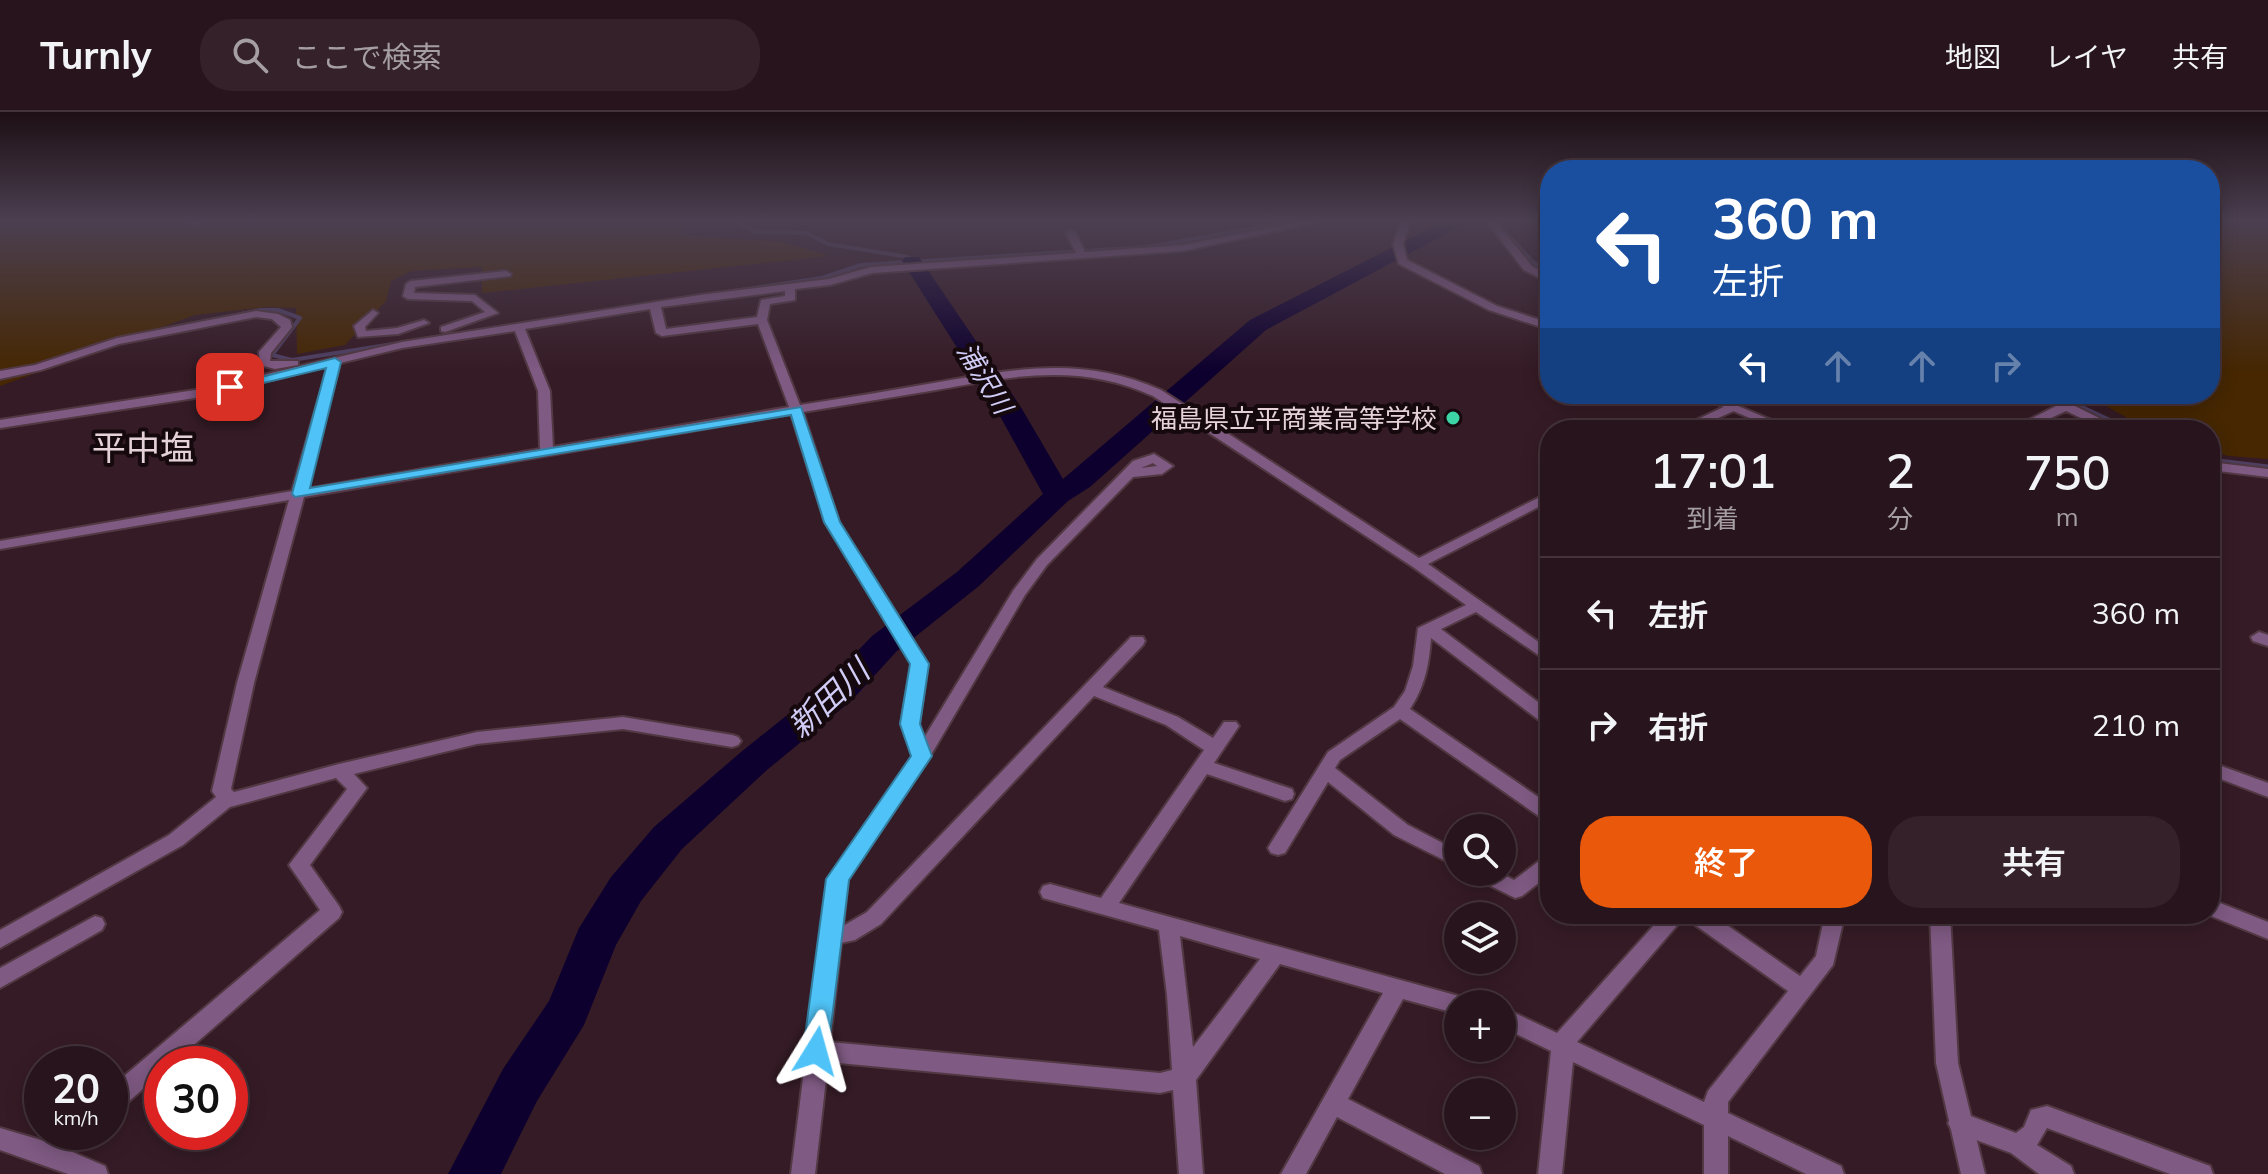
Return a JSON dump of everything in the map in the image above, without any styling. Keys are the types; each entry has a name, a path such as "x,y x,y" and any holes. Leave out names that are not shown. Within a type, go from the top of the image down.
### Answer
{"street":[{"path":"0,424 208,392 402,345 426,329 519,328 830,282 866,272"},
{"path":"1421,272 1493,308 1540,324"},
{"path":"373,313 359,326 362,335 466,324 493,313 475,298 408,296 411,284 506,274"},
{"path":"790,287 791,298 765,302 762,320 796,410 832,522 920,664 910,724 922,756"},
{"path":"655,306 662,333 762,320"},
{"path":"0,375 37,368 117,341 248,315 274,316 286,322 287,327 262,359 269,365 402,345"},
{"path":"519,328 544,391 547,452"},
{"path":"228,798 221,791 266,600 300,494 335,362"},
{"path":"0,545 988,377 1029,371 1082,370 1128,381 1157,393 1418,564 1540,651"},
{"path":"1724,404 1764,420"},
{"path":"2062,404 2096,420"},
{"path":"2036,420 2066,406"},
{"path":"1703,420 1732,407"},
{"path":"2220,467 2268,473"},
{"path":"803,1174 838,879 922,756 1018,594 1056,546 1129,473"},
{"path":"1418,564 1540,501"},
{"path":"1278,848 1334,756 1400,711 1417,679 1425,652 1424,631 1477,606"},
{"path":"1429,628 1540,712"},
{"path":"832,936 848,934 874,918 1137,641"},
{"path":"1091,689 1201,736 1215,749"},
{"path":"1400,711 1540,807"},
{"path":"0,940 176,840 228,798 477,738 623,723 732,741"},
{"path":"1105,908 1230,726"},
{"path":"1203,766 1285,794"},
{"path":"1324,769 1401,830 1444,853"},
{"path":"128,1088 332,912 299,865 358,788 339,770"},
{"path":"2220,772 2268,790"},
{"path":"1507,886 1515,890 1540,871"},
{"path":"1050,892 1169,928 1444,1001"},
{"path":"2220,911 2268,931"},
{"path":"0,979 95,924"},
{"path":"1550,1174 1562,1071 1562,1043 1667,924"},
{"path":"1709,924 1803,989"},
{"path":"1716,1174 1716,1099 1826,959 1833,924"},
{"path":"1940,924 1947,1063 1973,1174"},
{"path":"1169,928 1191,1174"},
{"path":"816,1051 1160,1083 1184,1077 1275,955"},
{"path":"1293,1174 1397,989"},
{"path":"1516,1023 1832,1174"},
{"path":"1333,1103 1470,1174"},
{"path":"2019,1145 2033,1134 2039,1118 2047,1117 2201,1174"},
{"path":"1960,1123 2019,1145 2035,1159 2062,1174"},
{"path":"0,1139 51,1155 96,1174"},
{"path":"51,1155 57,1150"}],"shaded area":[{"path":"0,272 410,272 391,281 386,301 345,345 297,354 296,308 267,307 195,315 0,386"},
{"path":"482,272 683,272 482,293"},
{"path":"2220,272 2268,272 2268,459 2220,453 2220,420 2131,420 2106,406 2220,404"}],"waterway":[{"path":"651,303 822,278 841,272"},
{"name":"浦沢川","path":"918,272 1009,409 1058,495"},
{"name":"新田川","path":"1058,495 1080,481 1258,325 1359,272"},
{"path":"135,335 261,310 278,310 300,318 272,355 292,360 494,328"},
{"path":"73,353 116,339"},
{"path":"2074,404 2109,420"},
{"path":"2220,461 2268,467"},
{"name":"新田川","path":"474,1174 520,1085 568,1011 595,941 626,889 668,838 754,761 839,692 884,644 968,579 1058,495"}],"place":[{"name":"福島県立平商業高等学校","path":"1453,418"}],"district":[{"name":"平中塩","path":"143,447"}],"route":[{"path":"230,387 335,362 300,494 796,410 832,522 920,664 910,724 922,756 838,879 816,1051"}]}
